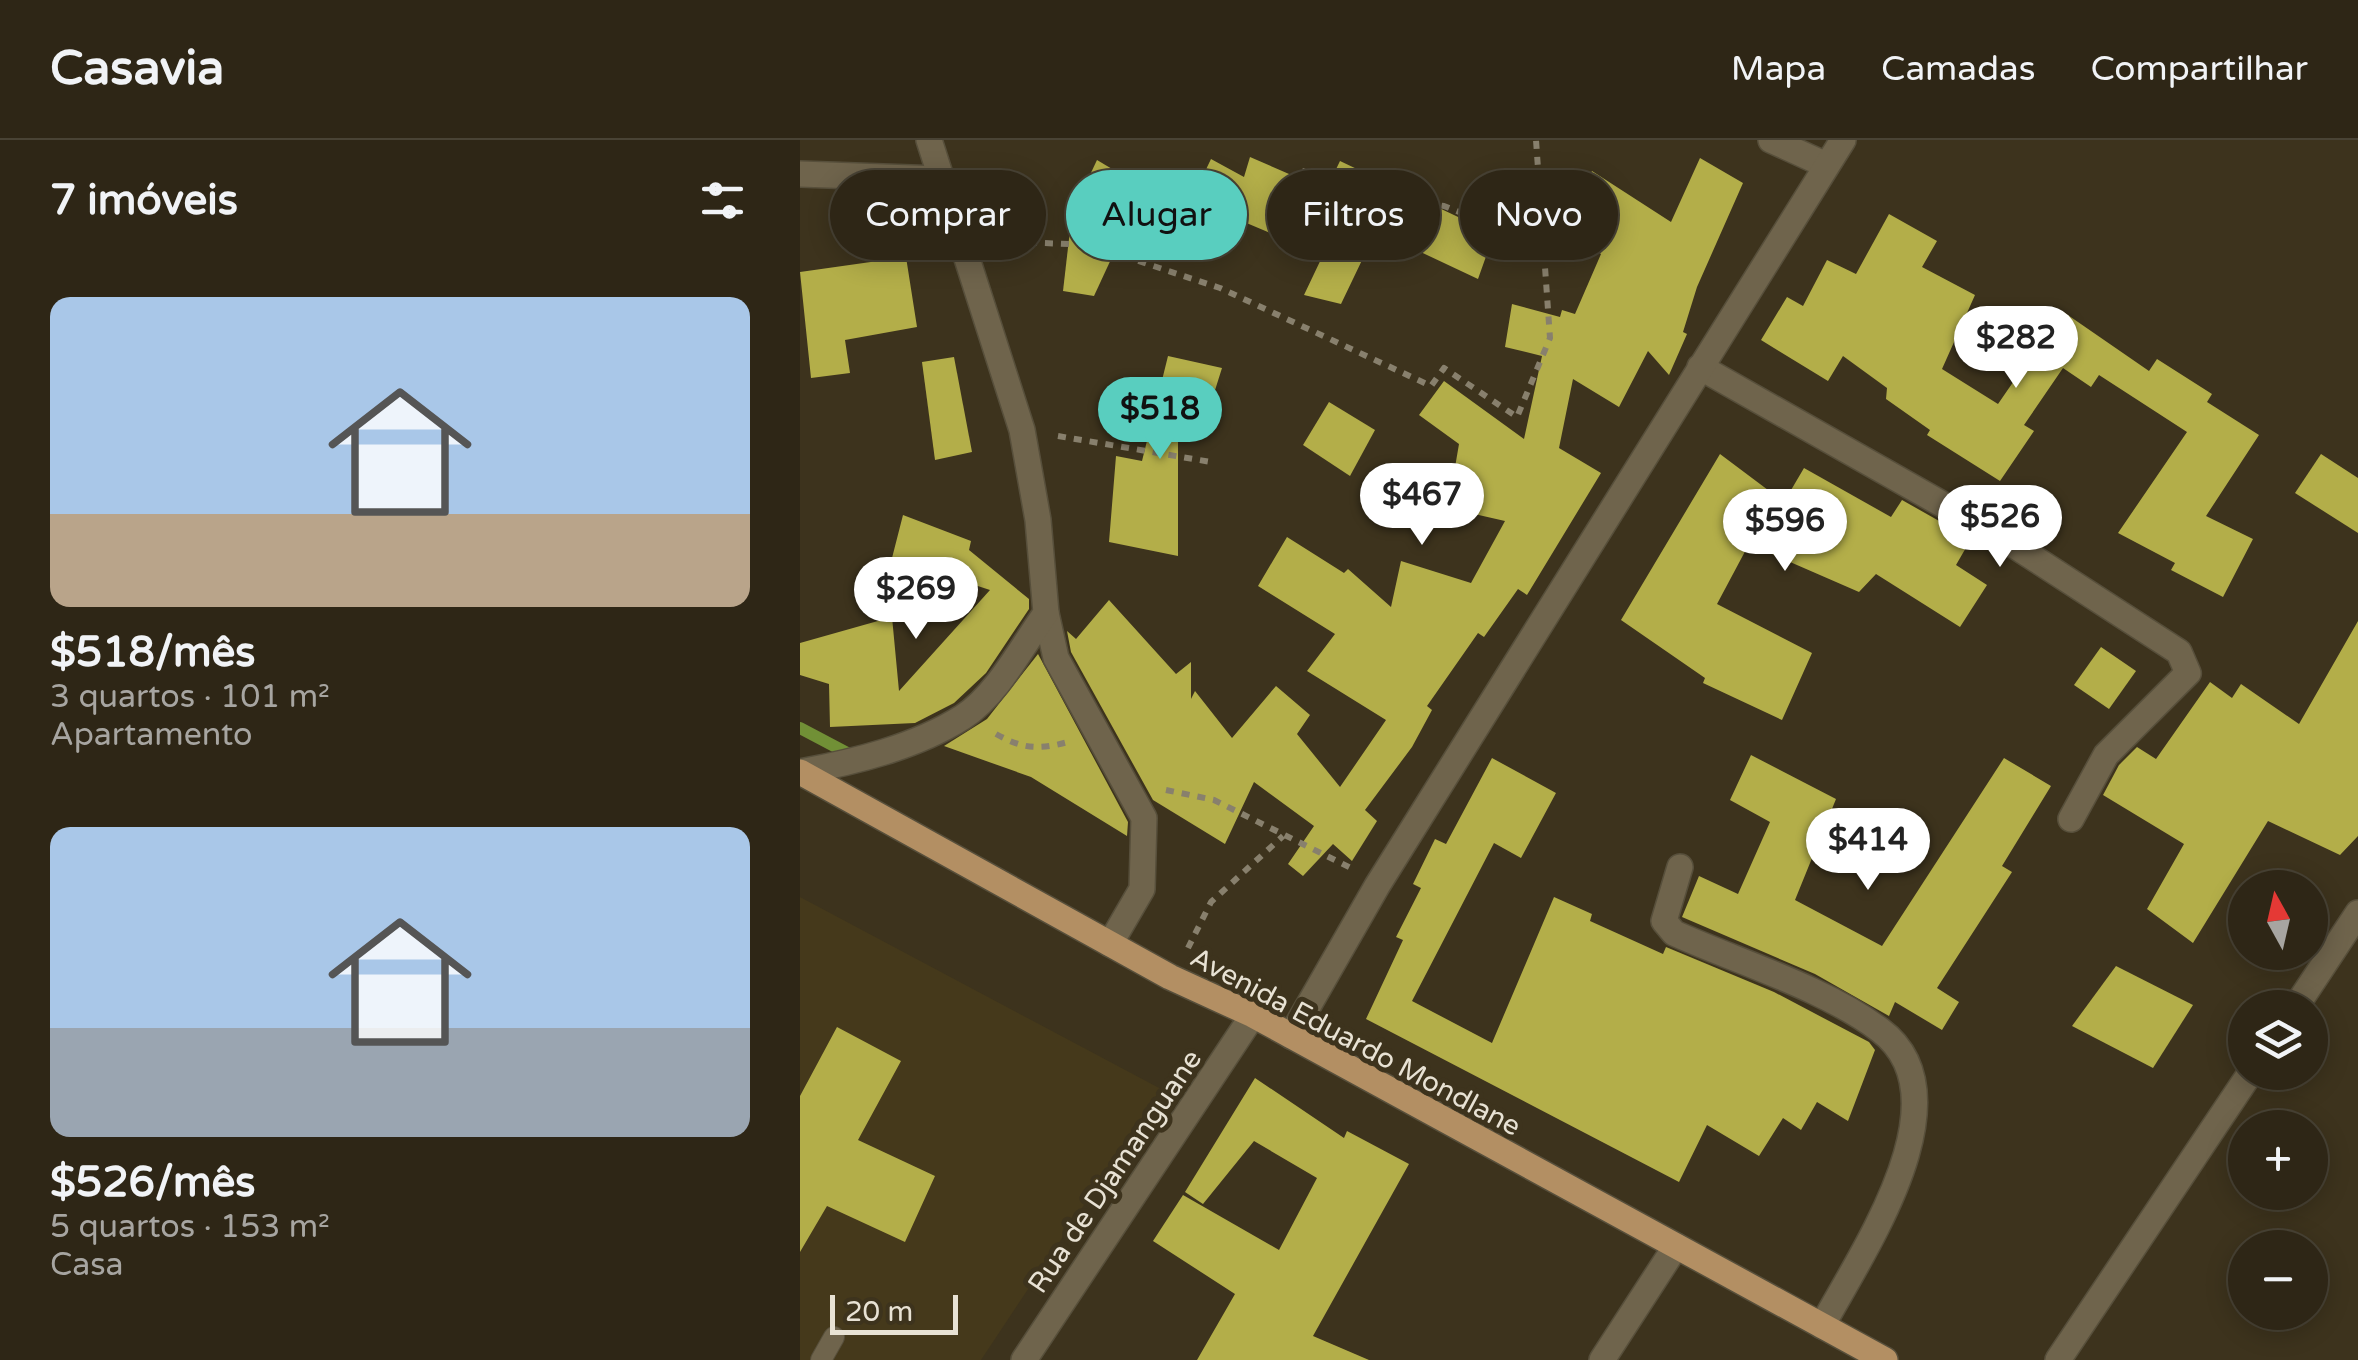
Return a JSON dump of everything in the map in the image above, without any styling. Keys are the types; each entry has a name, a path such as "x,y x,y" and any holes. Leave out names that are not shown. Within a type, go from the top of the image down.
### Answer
{"main road":[{"name":"Avenida Eduardo Mondlane","path":"800,772 1170,977 1253,1015 1884,1360"}],"street":[{"path":"929,140 937,170"},
{"path":"1771,140 1826,165"},
{"path":"1291,1036 1377,886 1842,140"},
{"path":"800,174 830,175"},
{"path":"968,260 1022,430 1038,520 1046,613 1056,658 1144,818 1142,889 1110,944"},
{"path":"1700,366 2008,542 2180,652 2188,672 2106,755 2071,819"},
{"path":"800,772 855,762 964,716 986,694 1046,613"},
{"path":"1680,868 1665,905 1664,921 1674,932 1848,1011 1883,1032 1910,1064 1914,1124 1898,1183 1822,1326"},
{"path":"2307,990 2358,913"},
{"name":"Rua de Djamanguane","path":"1024,1360 1253,1015"},
{"path":"2058,1360 2239,1090"},
{"path":"1602,1360 1676,1246"}],"lane":[{"path":"821,1360 834,1337"}],"path":[{"path":"1536,140 1538,170"},
{"path":"1046,244 1090,246 1220,288 1431,386 1444,368 1517,416 1550,338 1545,260"},
{"path":"1022,430 1211,462"},
{"path":"964,716 1022,748 1040,750 1076,740"},
{"path":"1130,791 1168,790 1214,800 1342,862 1377,886"},
{"path":"1170,977 1211,902 1282,836"}],"shaded area":[{"path":"800,897 1161,1089 981,1360 800,1360"}],"building":[{"path":"1250,157 1280,170 1267,170 1267,232 1247,223 1246,170"},
{"path":"1700,158 1743,183 1697,287 1683,332 1687,334 1669,375 1648,351 1619,407 1573,379 1559,448 1601,473 1527,595 1518,589 1484,637 1478,633 1427,706 1432,710 1412,747 1365,810 1377,821 1352,861 1333,844 1303,876 1288,864 1314,826 1254,782 1225,844 1153,800 1071,652 1067,631 1076,639 1109,600 1176,674 1191,662 1191,699 1195,691 1232,738 1276,686 1310,715 1297,734 1340,787 1386,720 1307,671 1335,634 1258,586 1287,537 1344,573 1348,569 1391,607 1401,561 1471,583 1505,521 1448,508 1459,444 1419,415 1444,381 1524,439 1542,356 1505,347 1512,304 1560,317 1562,310 1575,314 1598,260 1618,260 1618,188 1671,222"},
{"path":"1211,159 1231,170 1206,170"},
{"path":"1097,160 1114,170 1092,170"},
{"path":"1340,161 1359,170 1336,170"},
{"path":"1440,208 1460,218 1460,260 1485,260 1478,279 1438,260"},
{"path":"1889,214 1937,241 1922,267 1975,295 1942,369 1998,404 2062,311 2149,371 2157,359 2212,394 2207,402 2259,435 2206,516 2253,539 2223,597 2171,570 2175,563 2118,533 2187,432 2099,375 2091,387 2063,368 2024,425 2034,431 2000,481 1927,435 1930,430 1886,399 1887,388 1843,356 1828,381 1761,340 1787,297 1803,306 1827,260 1856,274"},
{"path":"906,260 917,327 845,340 850,373 811,378 800,272"},
{"path":"1067,260 1111,260 1094,296 1063,291"},
{"path":"1321,260 1362,260 1341,304 1304,295"},
{"path":"1168,356 1222,368 1205,422 1178,413 1178,556 1109,542 1116,456 1142,461"},
{"path":"954,357 972,452 935,460 922,362"},
{"path":"1329,402 1375,430 1350,476 1303,445"},
{"path":"1720,454 1784,502 1804,468 1891,517 1902,500 1971,539 1956,565 1987,585 1960,627 1876,574 1859,592 1749,544 1717,604 1812,653 1782,720 1703,683 1705,678 1621,620"},
{"path":"2321,454 2358,478 2358,533 2295,493"},
{"path":"903,515 971,541 969,550 1029,599 1029,609 986,673 954,703 915,723 830,727 829,684 800,675 800,643 892,617 899,691 990,590 892,558"},
{"path":"2358,621 2358,836 2340,855 2268,821 2238,870 2228,870 2228,886 2193,943 2147,909 2184,844 2103,795 2119,765 2137,747 2156,759 2210,682 2232,698 2241,684 2299,724"},
{"path":"2101,647 2136,671 2109,709 2074,685"},
{"path":"1038,654 1128,822 1127,836 1031,777 944,746 987,719"},
{"path":"1751,755 1836,799 1795,900 1882,946 2004,758 2051,786 2002,866 2012,872 1937,988 1959,1002 1942,1030 1895,1002 1889,1016 1815,974 1682,917 1699,876 1738,894 1770,822 1730,800"},
{"path":"1492,758 1556,793 1521,858 1494,843 1412,1001 1492,1043 1554,897 1592,914 1590,921 1663,954 1666,947 1774,992 1869,1042 1875,1050 1848,1121 1817,1102 1801,1130 1783,1118 1759,1156 1707,1125 1679,1182 1366,1019 1403,940 1396,937 1421,888 1413,884 1435,839 1446,844"},
{"path":"2116,966 2193,1005 2153,1068 2072,1026"},
{"path":"837,1027 901,1061 858,1140 935,1176 905,1242 827,1206 800,1252 800,1096"},
{"path":"1255,1078 1344,1138 1347,1131 1409,1164 1313,1336 1369,1360 1197,1360 1235,1294 1153,1241 1183,1195 1279,1250 1317,1178 1254,1141 1203,1204 1185,1192"}],"waterway":[{"path":"800,728 853,756"}]}
